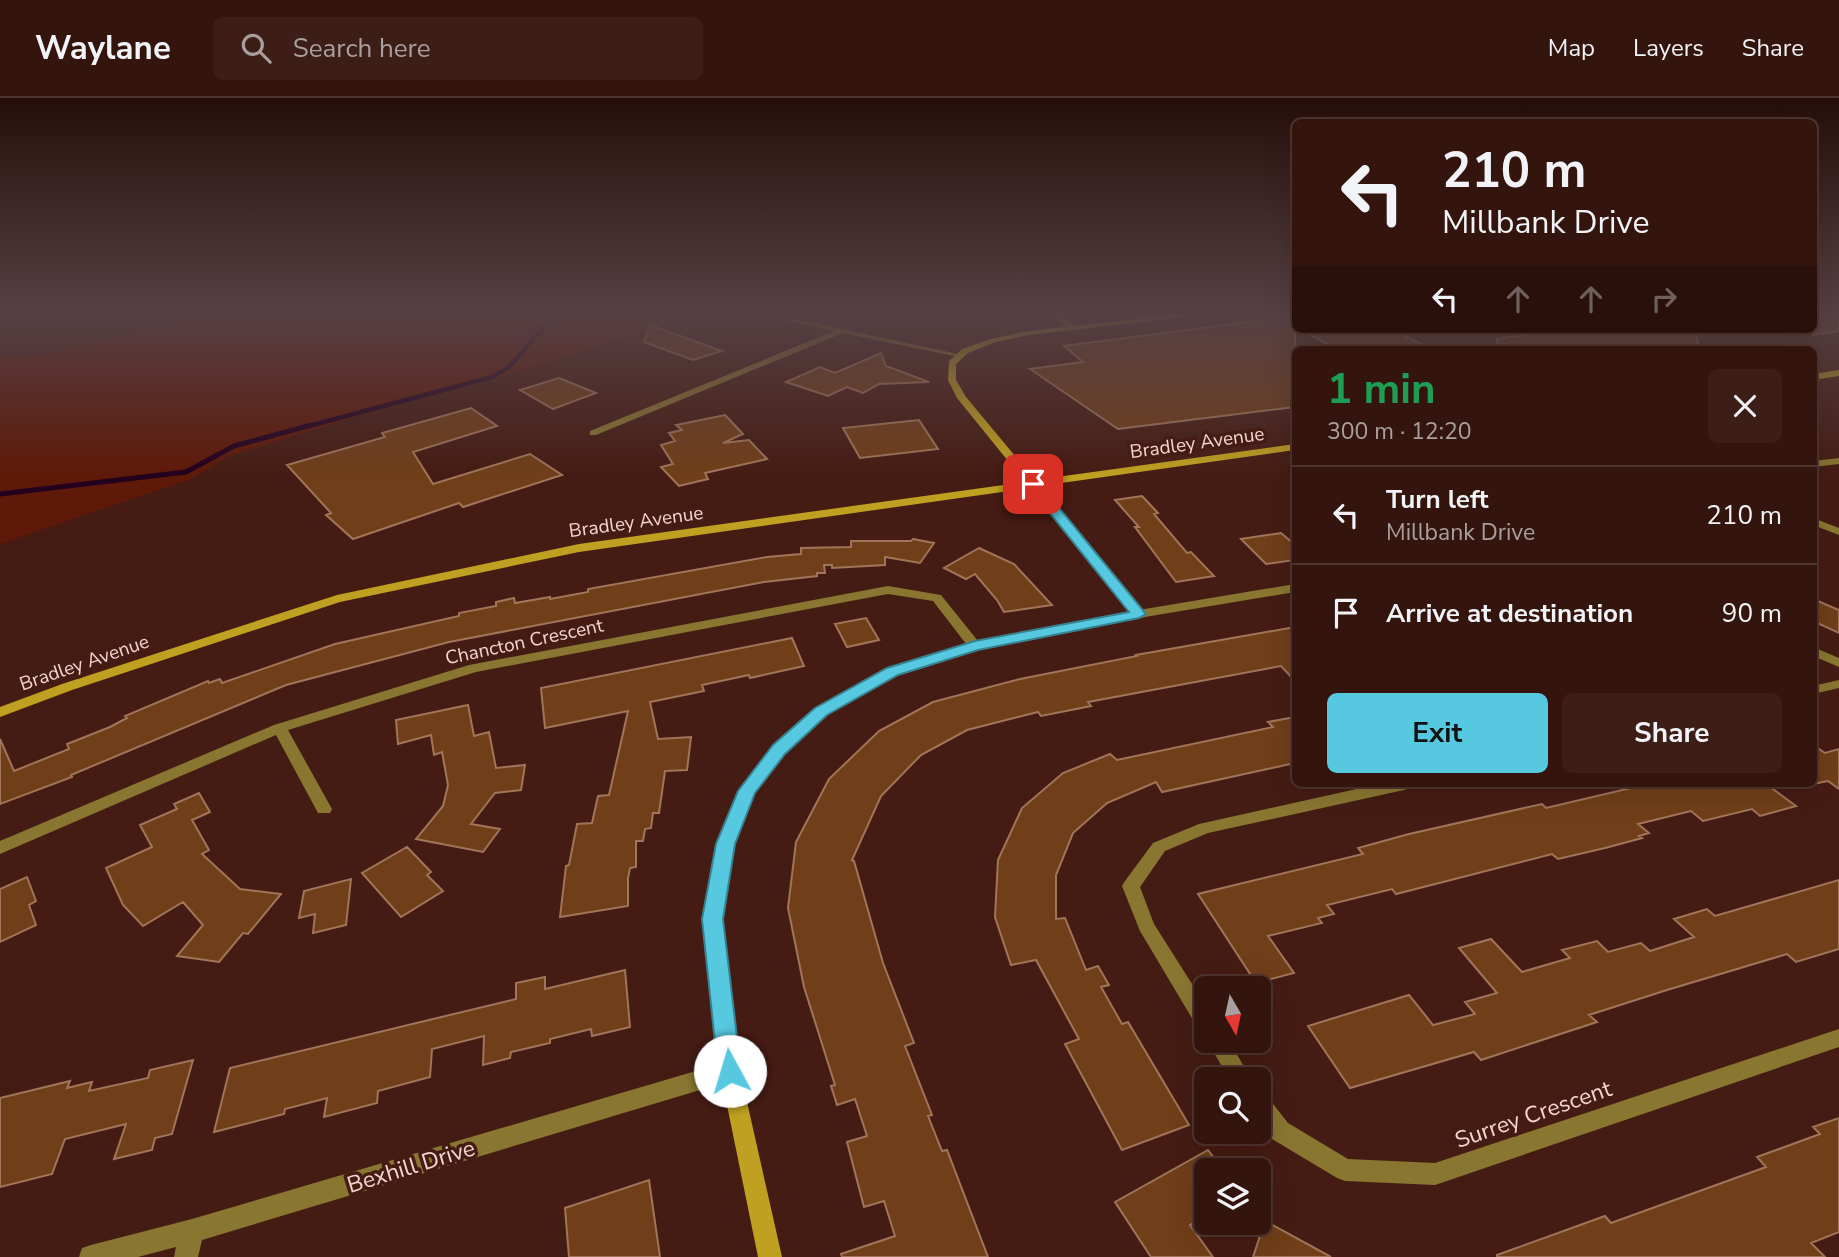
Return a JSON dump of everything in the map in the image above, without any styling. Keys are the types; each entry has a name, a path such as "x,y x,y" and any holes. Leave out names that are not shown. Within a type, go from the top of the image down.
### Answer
{"street":[{"path":"593,433 752,368"},
{"path":"950,368 957,389 1139,614"},
{"path":"1817,376 1839,373"},
{"name":"Bradley Avenue","path":"0,712 67,687 337,599 579,548 1292,447"},
{"path":"1817,464 1839,461"},
{"path":"1817,524 1839,532"},
{"path":"770,1257 730,1071 712,919 726,844 747,791 779,750 821,712 892,672 975,646 1139,614 1292,588"},
{"name":"Chancton Crescent","path":"0,848 279,729 474,668 888,590 937,598 975,646"},
{"path":"1817,652 1839,663"},
{"path":"1817,689 1839,684"},
{"path":"279,729 324,809"},
{"path":"1194,1004 1146,926 1131,886 1159,847 1205,828 1390,787"},
{"name":"Surrey Crescent","path":"1271,1119 1280,1131 1345,1170 1435,1174 1839,1038"},
{"name":"Bexhill Drive","path":"91,1257 192,1231 730,1071"},
{"path":"186,1257 192,1231"}],"shaded area":[{"path":"0,368 529,368 394,405 229,456 191,479 0,544"}],"building":[{"path":"818,368 835,373 846,368 892,368 929,382 879,384 863,393 847,387 828,396 786,382"},
{"path":"1292,368 1292,407 1118,429 1030,369"},
{"path":"559,378 596,393 553,409 520,390"},
{"path":"471,408 497,426 413,452 433,484 530,454 562,475 463,507 459,503 353,539 326,515 331,513 287,465 385,437 382,433"},
{"path":"725,415 743,434 723,443 749,440 767,459 705,473 708,479 679,486 661,467 673,464 661,445 675,441 669,433 682,430 676,425"},
{"path":"919,420 938,449 860,458 843,428"},
{"path":"1142,496 1187,553 1191,552 1214,576 1176,582 1135,527 1139,527 1115,500"},
{"path":"1281,533 1292,542 1292,560 1266,564 1241,539"},
{"path":"913,539 934,543 920,563 885,557 885,565 832,568 832,565 824,565 825,573 817,573 817,576 764,582 449,642 286,685 71,775 72,777 0,804 0,739 14,771 69,749 67,744 208,681 209,683 220,679 222,683 335,644 459,616 459,613 496,606 496,602 514,598 515,603 550,599 588,592 588,589 767,557 801,554 801,548 851,547 851,541"},
{"path":"979,548 1014,564 1052,605 1004,612 975,574 966,579 944,568"},
{"path":"1817,601 1839,610 1839,633 1817,623"},
{"path":"866,618 879,640 847,647 835,624"},
{"path":"1292,628 1292,678 1281,666 1088,702 1091,706 1041,716 1038,712 967,730 921,755 881,796 852,860 883,963 914,1043 905,1046 932,1115 928,1116 942,1151 947,1150 988,1257 842,1257 841,1254 895,1236 884,1201 864,1207 847,1142 867,1136 855,1099 837,1105 831,1086 835,1085 804,987 788,908 796,842 829,779 879,731 933,702 1020,679"},
{"path":"792,638 804,666 702,685 704,691 650,702 658,739 691,737 687,770 665,771 659,813 653,813 651,828 645,829 643,841 636,841 636,867 630,868 628,878 628,906 560,917 566,866 569,865 577,824 592,823 598,796 609,795 628,711 545,728 541,688"},
{"path":"468,705 474,736 489,732 496,768 525,765 521,790 495,793 471,824 500,829 483,852 416,839 443,806 448,785 442,752 434,755 431,735 398,744 396,720"},
{"path":"1292,718 1292,764 1162,792 1156,782 1107,803 1073,833 1056,875 1056,919 1065,918 1086,970 1098,966 1109,985 1101,987 1122,1024 1128,1022 1189,1125 1122,1150 1065,1044 1079,1039 1036,960 1011,965 995,917 998,860 1022,808 1063,773 1110,754 1117,760 1273,727 1268,722"},
{"path":"1817,748 1825,753 1839,749 1839,789 1828,781 1817,783"},
{"path":"1635,787 1770,787 1796,806 1760,816 1752,809 1703,821 1691,811 1638,824 1649,833 1639,836 1642,838 1605,848 1558,859 1552,854 1396,894 1392,889 1327,905 1334,914 1318,918 1322,923 1268,936 1294,973 1271,979 1271,976 1251,976 1198,894 1363,854 1358,848 1409,834 1542,804 1546,808"},
{"path":"199,793 210,812 192,820 209,850 202,854 240,889 281,894 248,934 243,933 219,962 177,956 203,925 183,902 143,926 123,905 106,868 152,847 140,825 177,809 174,804"},
{"path":"407,847 431,872 427,875 443,891 401,917 362,873"},
{"path":"27,877 36,901 29,905 36,925 0,942 0,889"},
{"path":"351,879 346,925 313,933 315,914 299,918 304,891"},
{"path":"1839,880 1839,949 1796,962 1787,954 1667,990 1589,1015 1597,1022 1481,1060 1474,1052 1350,1088 1308,1026 1409,995 1433,1025 1475,1014 1465,1002 1497,993 1459,948 1491,939 1522,972 1570,958 1562,950 1597,941 1608,952 1641,943 1650,951 1694,937 1674,919 1707,909 1715,916"},
{"path":"625,970 630,1027 592,1036 591,1029 550,1039 550,1043 511,1052 510,1058 483,1065 484,1036 432,1049 430,1077 378,1091 377,1103 324,1117 327,1098 285,1109 284,1114 214,1132 230,1068 516,999 516,983 545,977 545,989"},
{"path":"193,1060 172,1134 155,1138 152,1150 114,1159 126,1124 65,1139 52,1174 0,1187 0,1098 70,1081 67,1088 92,1082 89,1091 148,1078 150,1070"},
{"path":"1839,1118 1839,1232 1811,1243 1825,1257 1497,1257 1605,1216 1611,1223 1766,1167 1757,1157 1820,1134 1813,1127"},
{"path":"1208,1150 1214,1158 1194,1158 1194,1223 1190,1225 1194,1235 1197,1235 1213,1257 1151,1257 1115,1202"},
{"path":"649,1180 660,1257 569,1257 565,1208"},
{"path":"1271,1224 1331,1257 1253,1257 1260,1235 1271,1235"}],"waterway":[{"path":"305,427 492,377 508,368"},
{"path":"0,494 186,472 234,446 311,425"}],"route":[{"path":"730,1071 712,919 726,844 747,791 779,750 821,712 892,672 975,646 1139,614 1033,484"}]}
